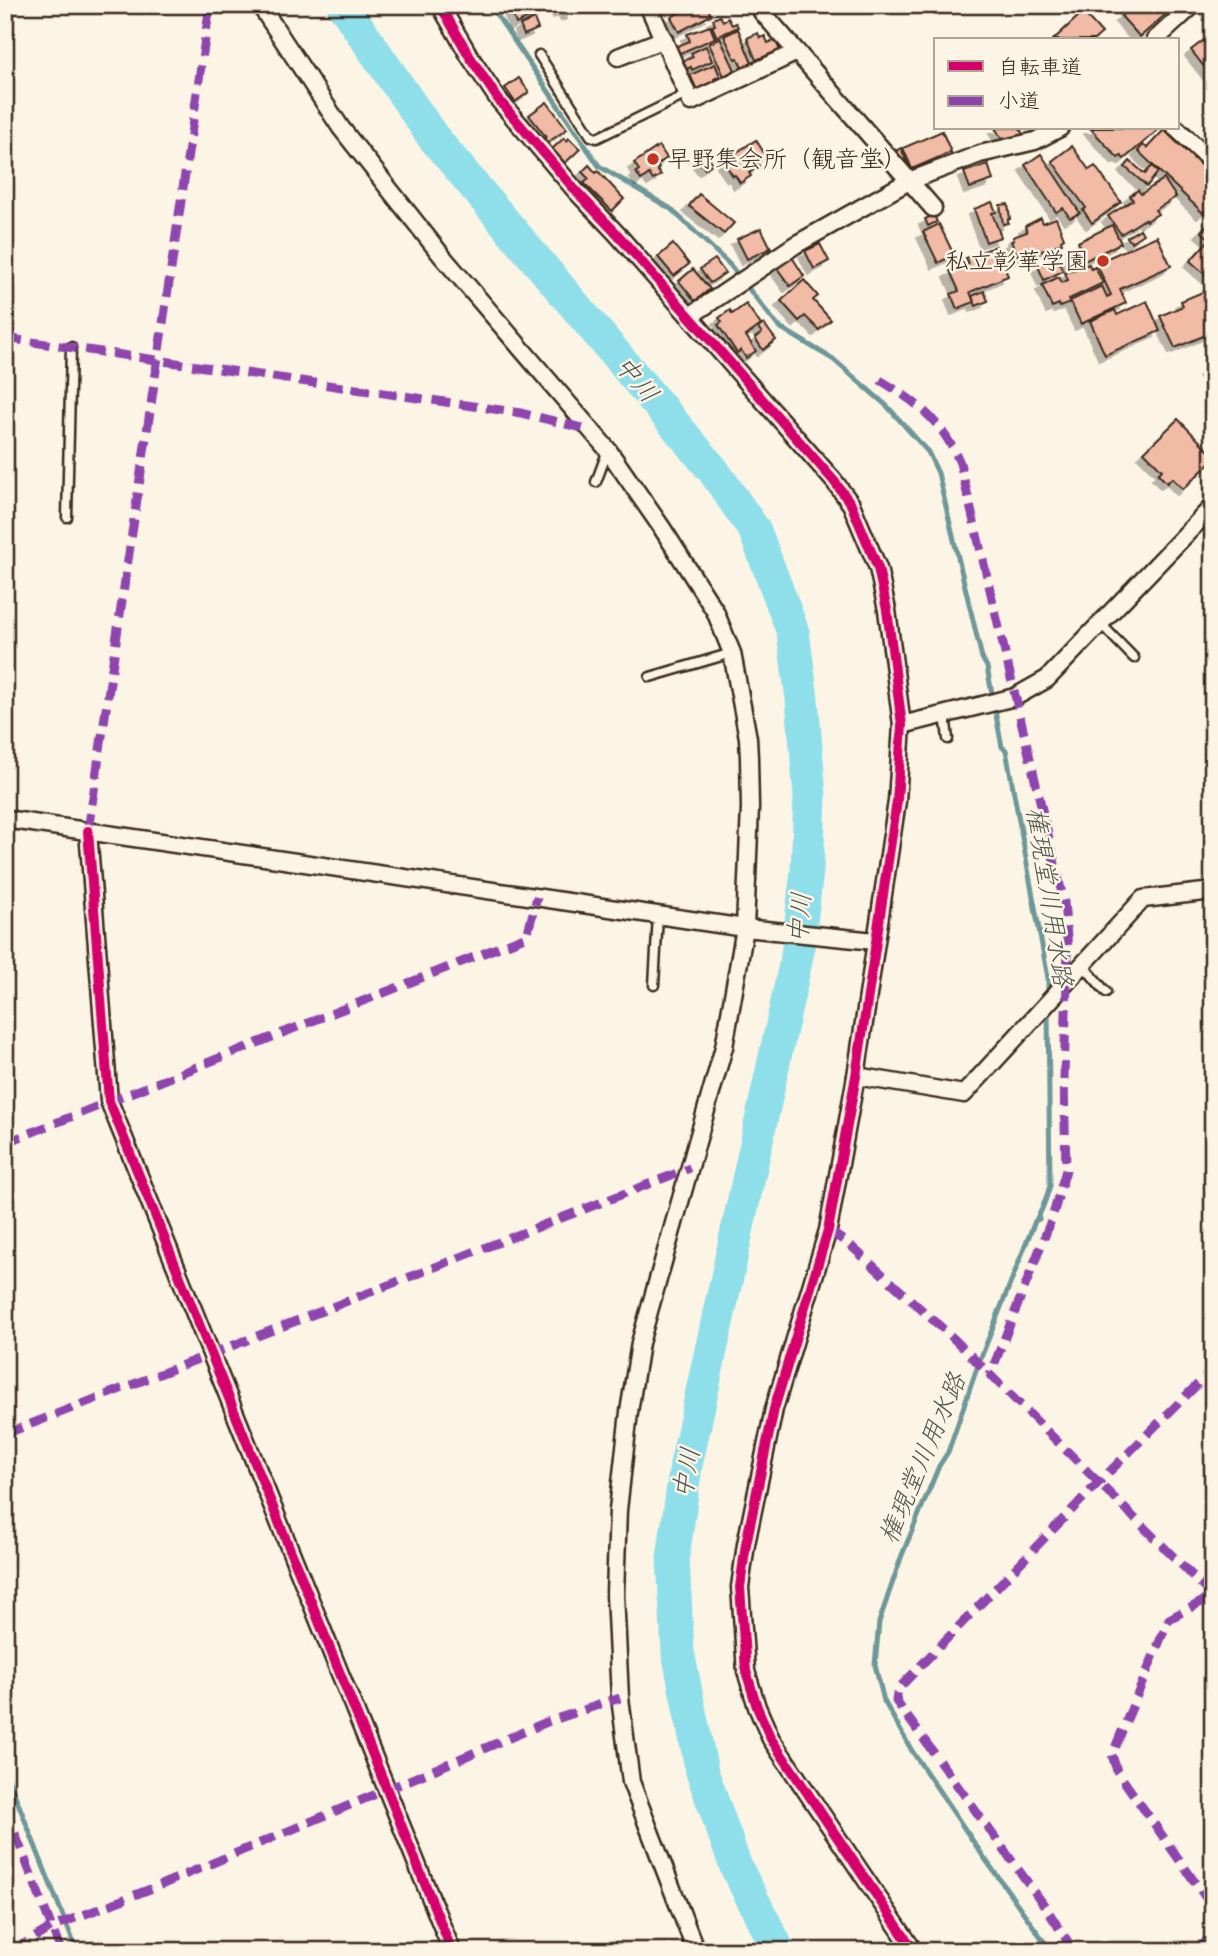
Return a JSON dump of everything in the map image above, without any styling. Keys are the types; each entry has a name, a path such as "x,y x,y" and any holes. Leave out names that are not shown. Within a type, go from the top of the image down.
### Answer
{"street":[{"path":"260,5 341,128 442,256 608,450 715,611 732,653 748,738 753,929 724,1047 640,1343 618,1510 615,1594 620,1698 631,1782 696,1951"},
{"path":"440,5 498,99 576,191 834,481 851,505 878,568 887,610 902,725 897,801 868,941 856,1076 828,1230 774,1409 746,1544 740,1587 746,1671 771,1739 915,1951"},
{"path":"648,5 691,102 797,51"},
{"path":"770,5 762,12 933,208"},
{"path":"1158,38 1194,5"},
{"path":"618,57 664,39"},
{"path":"690,316 795,245 909,181 980,154 1035,141 1056,130"},
{"path":"1178,130 1213,163"},
{"path":"902,725 1015,696 1047,679 1213,506"},
{"path":"5,819 753,929 868,941"},
{"path":"88,831 109,1101 452,1951"},
{"path":"856,1076 964,1094 1143,900 1213,891"}],"lane":[{"path":"539,55 591,136 597,138 687,94"},
{"path":"67,517 71,348"},
{"path":"596,482 608,450"},
{"path":"1100,624 1134,658"},
{"path":"650,677 732,653"},
{"path":"944,714 948,739"},
{"path":"654,985 658,915"},
{"path":"1083,965 1106,992"}],"building":[{"path":"509,5 552,5 553,7 516,24"},
{"path":"556,5 575,5 570,7 573,13 567,15 564,10 559,12"},
{"path":"682,5 706,5 711,15 679,32 671,17 682,11"},
{"path":"1127,5 1158,5 1166,14 1140,37 1121,16 1127,11 1124,8"},
{"path":"1083,12 1102,33 1096,38 1055,38"},
{"path":"720,16 723,21 728,18 732,25 736,23 738,27 717,37 712,26 715,25 713,19"},
{"path":"534,19 538,29 524,35 520,25"},
{"path":"710,26 715,38 678,54 675,47 690,41 687,34"},
{"path":"738,29 752,63 742,68 724,36"},
{"path":"758,33 760,38 765,36 768,43 775,40 780,50 756,60 747,38"},
{"path":"1208,37 1213,42 1213,78 1191,50"},
{"path":"720,38 735,70 724,76 709,44"},
{"path":"706,46 712,61 692,70 691,67 685,70 681,62 693,57 691,53"},
{"path":"715,64 720,76 714,79 715,82 697,90 690,75"},
{"path":"519,78 529,92 515,102 505,88"},
{"path":"547,102 567,129 547,143 544,139 546,137 529,115"},
{"path":"996,130 1020,130 1024,135 1019,138 1002,139"},
{"path":"1092,130 1157,131 1124,159 1121,156 1118,158"},
{"path":"1164,130 1213,177 1213,203 1203,213 1138,151 1143,145 1147,148"},
{"path":"942,131 951,152 912,169 903,148"},
{"path":"564,138 567,141 569,138 580,149 565,163 552,149"},
{"path":"756,140 766,156 757,162 759,166 749,173 751,176 740,183 723,161"},
{"path":"659,146 667,158 657,165 661,175 653,180 649,174 641,180 634,163"},
{"path":"1072,146 1089,170 1095,166 1121,202 1092,223 1083,210 1086,208 1052,161"},
{"path":"901,148 909,167 905,169 891,153"},
{"path":"703,150 713,163 705,169 695,156"},
{"path":"1041,154 1080,213 1070,218 1063,208 1056,212 1025,165"},
{"path":"1130,161 1145,174 1152,166 1158,172 1147,186 1125,167"},
{"path":"988,164 993,180 970,188 964,172"},
{"path":"589,165 624,199 612,211 584,183 589,179 582,172"},
{"path":"1164,179 1176,197 1155,210 1158,214 1121,234 1108,216 1133,200 1130,196 1138,190 1141,194"},
{"path":"699,194 734,223 724,234 689,206"},
{"path":"992,202 996,212 992,213 1001,237 986,242 974,209"},
{"path":"1008,204 1010,219 1003,224 1000,205"},
{"path":"934,215 937,222 928,226 925,219"},
{"path":"1041,218 1043,223 1056,218 1064,238 1062,243 1021,258 1011,241 1014,240 1013,237 1027,232 1025,226"},
{"path":"1210,222 1213,224 1213,281 1190,261 1210,239 1201,231"},
{"path":"939,224 954,255 938,263 923,232"},
{"path":"1112,225 1121,243 1072,267 1066,255 1081,248 1078,242"},
{"path":"761,228 771,248 747,259 737,239"},
{"path":"1140,229 1143,234 1131,242 1127,237"},
{"path":"1157,236 1171,266 1120,289 1126,303 1081,324 1070,301 1102,286 1107,297 1111,295 1096,263"},
{"path":"673,244 689,264 674,276 658,257"},
{"path":"820,244 829,261 814,269 805,251"},
{"path":"996,246 1008,276 970,292 974,302 957,309 951,294 959,291 950,271 969,264 966,258"},
{"path":"792,257 804,276 790,286 777,268"},
{"path":"715,259 725,273 710,283 700,269"},
{"path":"1050,261 1051,264 1059,261 1063,271 1044,280 1038,266"},
{"path":"1089,264 1091,269 1095,267 1103,283 1069,299 1070,303 1052,307 1042,285 1059,277 1062,283 1068,280 1065,273"},
{"path":"693,269 710,289 695,301 679,281"},
{"path":"804,280 818,296 813,300 831,320 819,330 805,316 799,321 781,301"},
{"path":"984,291 988,301 976,306 972,296"},
{"path":"1205,291 1213,308 1213,332 1175,348 1160,316 1183,306 1181,301"},
{"path":"1147,301 1160,331 1105,355 1090,321 1115,310 1117,315"},
{"path":"746,304 761,325 746,336 756,351 746,358 741,350 737,353 718,325 722,322 719,318 730,310 732,314"},
{"path":"764,324 776,340 763,350 755,338 762,333 758,328"},
{"path":"1213,361 1213,379 1204,371"},
{"path":"1178,419 1213,455 1213,460 1183,489 1172,478 1167,483 1158,474 1162,470 1144,452"}],"waterway":[{"name":"中川","path":"343,5 433,137 713,470 755,531 793,632 810,796 807,871 797,956 686,1465 673,1558 678,1652 702,1772 736,1867 779,1951"},
{"name":"権現堂川用水路","path":"490,5 599,166 671,209 730,265 778,326 834,360 887,406 928,452 938,473 982,658 987,667 1002,747 1006,750 1048,978 1048,997"},
{"name":"権現堂川用水路","path":"1048,1010 1050,1186 1037,1218 1039,1219 1035,1221 978,1365 948,1452 939,1466 902,1555 879,1622 875,1665 884,1701 912,1751 1051,1951"},
{"path":"5,1770 77,1951"}],"marked path":[{"path":"88,831 210,5"},
{"path":"5,338 521,413 591,430"},
{"path":"880,380 928,414 953,448 960,463 1064,902 1068,949 1064,1077 1066,1170 1052,1218 990,1375"},
{"path":"5,1143 527,936 537,897"},
{"path":"5,1434 690,1168"},
{"path":"828,1230 850,1245 953,1338 1213,1596 1169,1619 1112,1755 1117,1771 1213,1908"},
{"path":"1074,1951 1044,1905 896,1701 898,1689 1213,1369"},
{"path":"12,1951 52,1927 163,1884 547,1722 620,1698"},
{"path":"5,1808 61,1951"},
{"path":"1197,1951 1213,1934"}],"cycle path":[{"path":"440,5 498,99 576,191 834,481 851,504 878,568 887,610 902,725 897,801 856,1076 828,1230 774,1409 746,1544 740,1587 746,1671 771,1739 914,1951"},
{"path":"88,831 109,1101 452,1951"}],"place":[{"name":"早野集会所（観音堂）","path":"653,159"},
{"name":"私立彰華学園","path":"1103,261"}]}
